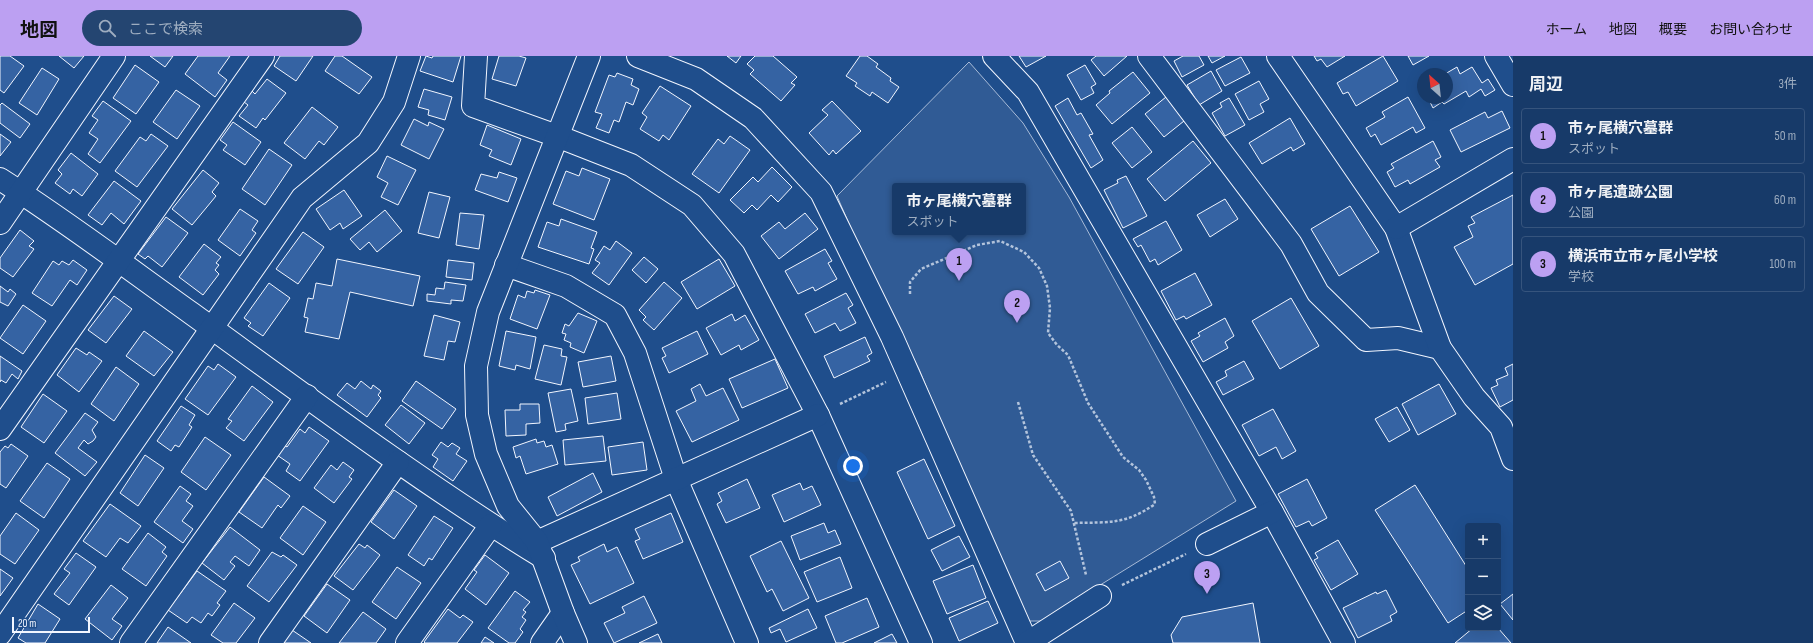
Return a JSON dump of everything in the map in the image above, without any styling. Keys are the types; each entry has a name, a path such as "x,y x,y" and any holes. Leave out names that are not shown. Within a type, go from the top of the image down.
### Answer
{"street":[{"path":"0,223 22,193 114,56"},
{"path":"0,429 263,56"},
{"path":"0,634 302,198 368,143 394,102 409,56"},
{"path":"476,56 472,106 557,136 631,165 692,205 734,254 818,415 920,643"},
{"path":"576,643 563,614 540,550 508,506 486,454 477,415 476,366 488,312 589,56"},
{"path":"638,56 696,79 753,118 821,192 892,338 1027,643 1093,600"},
{"path":"994,56 1028,92 1272,512 1344,643"},
{"path":"1149,56 1291,244 1318,294 1366,340 1398,338 1440,348"},
{"path":"1278,56 1396,228 1440,348 1474,397 1501,427 1513,459"},
{"path":"1496,56 1513,85"},
{"path":"1396,228 1513,159"},
{"path":"0,179 118,260 398,462 490,525 540,550"},
{"path":"506,265 566,286 615,316 635,353 676,479 747,643"},
{"path":"131,643 307,396"},
{"path":"540,550 676,479 818,415"},
{"path":"270,643 398,462"},
{"path":"1207,544 1272,512"},
{"path":"407,643 490,525"},
{"path":"542,643 563,614"}],"path":[{"path":"910,294 910,282 921,269 977,245 1000,241 1024,252 1039,268 1047,286 1050,308 1048,333 1057,345 1068,355 1088,403 1123,457 1139,470 1146,480 1154,497 1155,504 1142,514 1120,522 1074,523"},
{"path":"818,415 907,372"},
{"path":"1018,402 1033,455 1071,511 1093,600 1207,544"}],"shaded area":[{"path":"969,62 1023,123 1069,197 1236,501 1042,621 1026,621 977,510 919,369 872,277 837,196"}],"building":[{"path":"0,56 10,56 24,66 4,93 0,90"},
{"path":"59,56 84,56 74,68"},
{"path":"150,56 173,56 165,67"},
{"path":"198,56 230,56 218,73 227,80 215,97 185,74"},
{"path":"280,56 313,56 296,81 274,66"},
{"path":"335,56 342,56 372,77 359,94 325,71"},
{"path":"426,56 432,58 433,56 461,56 453,82 420,71"},
{"path":"499,56 519,56 526,58 516,86 492,79"},
{"path":"727,56 741,56 736,63"},
{"path":"755,56 773,56 797,77 791,83 795,85 781,101 750,74 754,70 747,64"},
{"path":"860,56 867,56 878,64 876,67 891,78 890,81 899,87 888,103 872,92 870,96 855,86 857,83 846,76"},
{"path":"1019,56 1046,56 1026,67"},
{"path":"1096,56 1127,56 1104,76 1091,60"},
{"path":"1183,56 1199,56 1204,65 1182,77 1174,61"},
{"path":"1208,56 1225,56 1212,63"},
{"path":"1314,56 1345,56 1327,67 1321,59 1317,61"},
{"path":"1383,56 1398,81 1356,106 1348,92 1343,94 1337,83"},
{"path":"1408,56 1429,56 1413,65"},
{"path":"1241,57 1250,73 1225,86 1216,70"},
{"path":"135,65 159,82 136,114 113,98"},
{"path":"1085,65 1096,84 1091,87 1094,93 1081,100 1067,75"},
{"path":"1457,67 1460,74 1472,67 1482,83 1488,79 1495,90 1485,96 1481,89 1469,97 1466,91 1453,99 1453,69"},
{"path":"42,68 59,79 37,115 19,103"},
{"path":"1211,71 1222,91 1199,105 1187,85"},
{"path":"1133,72 1150,93 1112,124 1096,105 1110,93 1109,91"},
{"path":"617,73 633,79 631,85 639,89 633,105 626,102 619,122 614,120 609,133 596,128 602,114 595,112 609,75 615,77"},
{"path":"267,79 286,93 265,120 263,118 256,128 239,116 248,105 244,102 252,91 255,94"},
{"path":"1259,81 1269,99 1260,104 1264,112 1249,120 1235,94"},
{"path":"660,86 691,106 669,140 663,135 659,141 640,129 647,117 642,113"},
{"path":"424,89 452,97 445,120 428,115 429,110 418,107"},
{"path":"176,90 200,106 177,139 153,122"},
{"path":"1166,97 1184,121 1164,137 1145,114"},
{"path":"1408,97 1425,128 1416,133 1413,127 1381,145 1375,134 1371,137 1366,128 1385,117 1382,112"},
{"path":"1068,98 1077,115 1081,113 1093,134 1089,135 1103,160 1091,168 1055,106"},
{"path":"1229,98 1245,125 1225,136 1212,113 1222,107 1220,103"},
{"path":"103,101 131,121 100,163 88,154 98,139 89,133 98,120 92,116"},
{"path":"832,101 861,131 836,154 833,150 829,155 809,133 828,115 822,110"},
{"path":"2,103 30,124 20,138 0,123 0,105"},
{"path":"1431,104 1439,104 1433,108"},
{"path":"312,107 338,127 324,145 319,141 305,159 284,143"},
{"path":"1502,111 1510,128 1461,152 1450,130 1485,112 1488,118"},
{"path":"1290,118 1305,144 1293,151 1291,147 1262,164 1249,143"},
{"path":"414,119 428,126 429,122 444,129 429,159 401,145"},
{"path":"233,122 261,142 245,165 223,150 227,145 220,140"},
{"path":"487,125 521,139 511,165 489,156 492,150 480,145"},
{"path":"1132,127 1152,152 1132,168 1112,143"},
{"path":"0,134 11,142 0,156"},
{"path":"151,134 168,146 137,187 115,171 140,137 146,141"},
{"path":"730,136 750,150 719,193 692,174 718,139 724,144"},
{"path":"1193,141 1211,163 1165,201 1147,179"},
{"path":"1433,141 1441,157 1435,160 1440,167 1410,184 1408,180 1395,187 1387,172 1394,168 1391,164"},
{"path":"269,149 292,165 265,205 242,189"},
{"path":"71,153 98,174 82,196 73,189 70,194 55,183 62,174 58,170"},
{"path":"387,156 416,170 398,205 381,197 388,183 377,177"},
{"path":"772,167 792,187 778,202 771,195 757,210 752,205 744,213 730,200 753,177 758,182"},
{"path":"582,168 610,179 594,220 553,204 566,171 579,176"},
{"path":"203,170 219,183 212,192 216,196 192,225 172,209"},
{"path":"499,172 517,178 508,202 475,190 481,174 497,178"},
{"path":"1126,176 1147,216 1123,228 1104,190 1118,183 1117,180"},
{"path":"114,181 141,201 124,224 111,213 102,225 88,215"},
{"path":"344,190 362,216 343,229 340,223 330,230 316,209"},
{"path":"429,192 450,197 439,238 418,233"},
{"path":"1513,195 1513,264 1475,285 1454,247 1473,237 1468,226 1475,223 1471,217"},
{"path":"1225,199 1238,219 1210,237 1197,215"},
{"path":"1350,206 1379,252 1339,276 1311,229"},
{"path":"240,209 258,221 252,230 256,233 240,256 218,240"},
{"path":"385,210 402,231 377,252 369,242 360,250 350,239"},
{"path":"460,213 484,215 479,249 456,245"},
{"path":"805,213 818,229 779,259 761,236 779,222 785,229"},
{"path":"166,217 188,233 162,267 148,256 145,259 138,254"},
{"path":"561,219 597,232 591,248 594,249 589,264 538,247 547,222 559,226"},
{"path":"1166,221 1182,250 1158,265 1155,259 1150,262 1141,245 1138,247 1133,239"},
{"path":"20,230 34,241 29,246 34,249 13,277 0,268 0,258"},
{"path":"303,232 324,247 298,284 276,269"},
{"path":"616,241 632,253 609,285 592,273 600,263 595,260 604,246 610,250"},
{"path":"204,244 221,257 216,263 219,265 215,270 219,274 203,295 179,277"},
{"path":"825,249 832,261 828,263 837,279 815,291 813,287 798,294 785,271"},
{"path":"644,257 658,269 646,283 632,270"},
{"path":"337,259 420,276 413,306 350,292 339,339 305,332 308,318 304,317 308,298 313,299 316,283 332,286"},
{"path":"719,259 735,286 697,309 681,282"},
{"path":"73,260 87,270 77,285 70,280 52,306 32,293 53,261 59,265 62,261 69,265"},
{"path":"448,260 474,263 472,280 446,277"},
{"path":"1195,273 1212,305 1186,319 1184,316 1176,320 1161,291"},
{"path":"445,282 466,285 463,301 451,300 451,304 427,301 427,294 435,295 436,288 444,289"},
{"path":"664,282 682,298 654,330 643,320 646,317 639,310"},
{"path":"269,283 290,298 263,336 248,326 251,323 244,318"},
{"path":"0,286 8,292 10,289 16,294 8,306 0,302"},
{"path":"535,290 550,295 537,329 510,319 518,295 525,298 527,291 534,293"},
{"path":"846,293 853,305 848,308 856,323 840,331 835,323 815,333 805,314"},
{"path":"114,296 132,309 106,343 88,330"},
{"path":"1291,298 1319,346 1280,369 1252,321"},
{"path":"23,305 46,321 23,354 0,338"},
{"path":"578,313 597,321 584,353 570,347 571,343 564,340 566,334 562,333 565,324 569,326"},
{"path":"732,314 735,321 745,315 759,340 741,350 739,345 721,355 706,328"},
{"path":"434,315 460,322 455,342 448,341 444,360 424,356"},
{"path":"1225,318 1234,336 1225,342 1228,348 1203,362 1191,341 1200,336 1198,333"},
{"path":"144,331 173,352 154,376 126,356"},
{"path":"506,331 536,337 530,369 516,365 515,370 499,366"},
{"path":"697,331 708,354 669,373 662,358 666,356 662,348"},
{"path":"865,337 872,353 867,356 870,361 834,378 824,356"},
{"path":"544,345 562,349 561,356 567,357 561,385 535,379"},
{"path":"76,348 87,355 89,352 102,361 79,392 57,375"},
{"path":"0,356 22,371 18,379 12,374 6,383 1,380 0,382"},
{"path":"611,356 616,381 583,387 578,362"},
{"path":"775,359 788,388 742,408 729,379"},
{"path":"1244,361 1254,379 1223,395 1216,382 1227,376 1225,371"},
{"path":"218,364 236,377 208,415 185,399 208,366 214,370"},
{"path":"1513,364 1513,400 1500,407 1491,388 1498,385 1496,380 1508,375 1505,368"},
{"path":"116,367 139,384 114,421 91,404"},
{"path":"361,381 371,389 373,385 381,391 378,395 381,398 367,417 337,395 347,383 355,389"},
{"path":"416,381 456,409 442,429 402,401"},
{"path":"700,384 706,396 723,388 739,420 692,442 676,411 696,401 691,389"},
{"path":"1439,384 1456,414 1418,435 1402,404"},
{"path":"252,386 273,402 244,441 226,428 232,421 228,419"},
{"path":"571,389 578,421 565,424 566,430 556,432 548,393"},
{"path":"617,393 621,419 588,424 585,398"},
{"path":"43,394 67,411 44,443 21,427"},
{"path":"520,404 539,404 540,423 526,424 526,435 506,436 505,410 520,410"},
{"path":"401,405 425,423 409,444 385,425"},
{"path":"181,406 195,415 189,425 192,427 179,447 175,445 171,451 157,441"},
{"path":"1397,407 1410,430 1389,442 1375,419"},
{"path":"1273,409 1296,451 1282,459 1276,447 1259,456 1242,425"},
{"path":"85,413 98,422 92,430 96,437 93,441 88,444 84,440 78,448 97,462 85,476 55,453"},
{"path":"309,427 329,441 300,481 286,471 290,464 277,455 284,445 287,447 300,429 305,433"},
{"path":"603,436 606,461 565,465 563,440"},
{"path":"205,437 231,455 206,490 181,472"},
{"path":"536,439 537,443 544,441 546,447 552,445 558,464 526,474 520,456 516,458 513,447"},
{"path":"441,442 448,447 452,443 460,448 456,454 467,461 453,481 433,467 438,459 432,455"},
{"path":"643,442 647,470 612,475 608,447"},
{"path":"11,444 28,456 6,488 0,484 0,452 5,446 8,448"},
{"path":"145,455 164,468 138,506 120,493"},
{"path":"924,459 955,526 928,539 897,472"},
{"path":"343,462 354,470 349,477 352,479 334,503 314,488 331,465 337,470"},
{"path":"47,463 70,479 44,518 20,501"},
{"path":"593,473 602,492 557,516 548,497"},
{"path":"264,477 290,496 281,508 278,505 262,528 239,512"},
{"path":"747,479 760,508 726,523 717,504 722,501 718,493"},
{"path":"1307,479 1327,518 1312,526 1309,521 1296,527 1278,494"},
{"path":"800,483 803,490 812,486 821,505 784,522 772,495"},
{"path":"1415,485 1465,564 1465,612 1448,623 1375,510"},
{"path":"180,486 191,494 186,501 193,506 182,521 193,529 183,543 154,522"},
{"path":"394,490 417,506 394,539 371,522"},
{"path":"110,504 141,526 128,543 120,538 106,557 83,541"},
{"path":"303,506 326,522 303,555 280,538"},
{"path":"16,513 39,530 15,564 0,554 0,536"},
{"path":"671,513 683,542 643,559 635,541 640,539 635,529"},
{"path":"434,516 453,528 432,560 429,558 424,566 408,555"},
{"path":"824,523 828,533 835,530 841,544 800,560 791,536"},
{"path":"230,527 260,550 249,566 235,556 230,562 235,566 224,580 202,563"},
{"path":"148,533 166,547 162,552 167,556 146,586 122,569"},
{"path":"959,536 970,557 942,571 931,550"},
{"path":"1338,540 1358,574 1331,590 1314,560 1318,558 1315,553"},
{"path":"781,541 809,598 783,611 772,589 767,592 750,556"},
{"path":"359,544 365,548 367,545 380,555 353,590 334,576"},
{"path":"604,544 607,552 617,547 634,583 590,604 571,565 580,561 578,557"},
{"path":"272,552 281,557 283,555 297,565 269,602 247,586"},
{"path":"76,553 96,567 69,605 54,594 70,573 64,569"},
{"path":"485,555 509,573 486,605 465,589 477,572 474,570"},
{"path":"840,557 852,588 817,602 804,572"},
{"path":"1060,561 1069,578 1045,591 1036,574"},
{"path":"973,565 986,598 947,614 933,581"},
{"path":"397,567 421,583 396,619 372,602"},
{"path":"0,569 13,578 0,596"},
{"path":"197,571 226,591 217,603 220,605 212,616 208,613 201,623 192,617 187,623 168,610"},
{"path":"327,584 350,600 327,633 304,616"},
{"path":"111,585 128,598 112,619 122,626 112,640 85,619"},
{"path":"1386,590 1397,612 1390,616 1392,621 1358,638 1343,608 1376,592 1377,594"},
{"path":"515,591 530,602 523,610 526,612 522,617 526,620 520,629 523,632 515,643 509,643 488,628"},
{"path":"1513,594 1513,620 1501,605 1501,603"},
{"path":"644,596 657,623 614,643 604,623 625,613 622,607"},
{"path":"867,598 879,627 842,643 836,643 825,616"},
{"path":"988,601 998,623 959,641 949,618"},
{"path":"234,603 255,618 236,643 223,643 211,635"},
{"path":"1253,603 1260,643 1173,643 1171,635 1182,617"},
{"path":"38,604 60,619 45,643 26,643 18,638"},
{"path":"448,609 460,618 463,615 473,622 457,643 425,643 424,642"},
{"path":"808,609 817,628 786,642 780,629 771,633 769,628"},
{"path":"363,612 386,629 376,643 339,643"},
{"path":"168,627 191,643 157,643"},
{"path":"292,630 311,643 283,643"},
{"path":"1469,631 1501,631 1511,643 1455,643"},
{"path":"658,634 662,643 639,643"},
{"path":"892,634 897,643 874,643"},
{"path":"485,637 494,643 481,643"}],"place":[{"name":"市ヶ尾横穴墓群","path":"959,281"},
{"name":"市ヶ尾遺跡公園","path":"1017,323"},
{"name":"横浜市立市ヶ尾小学校","path":"1207,594"}]}
